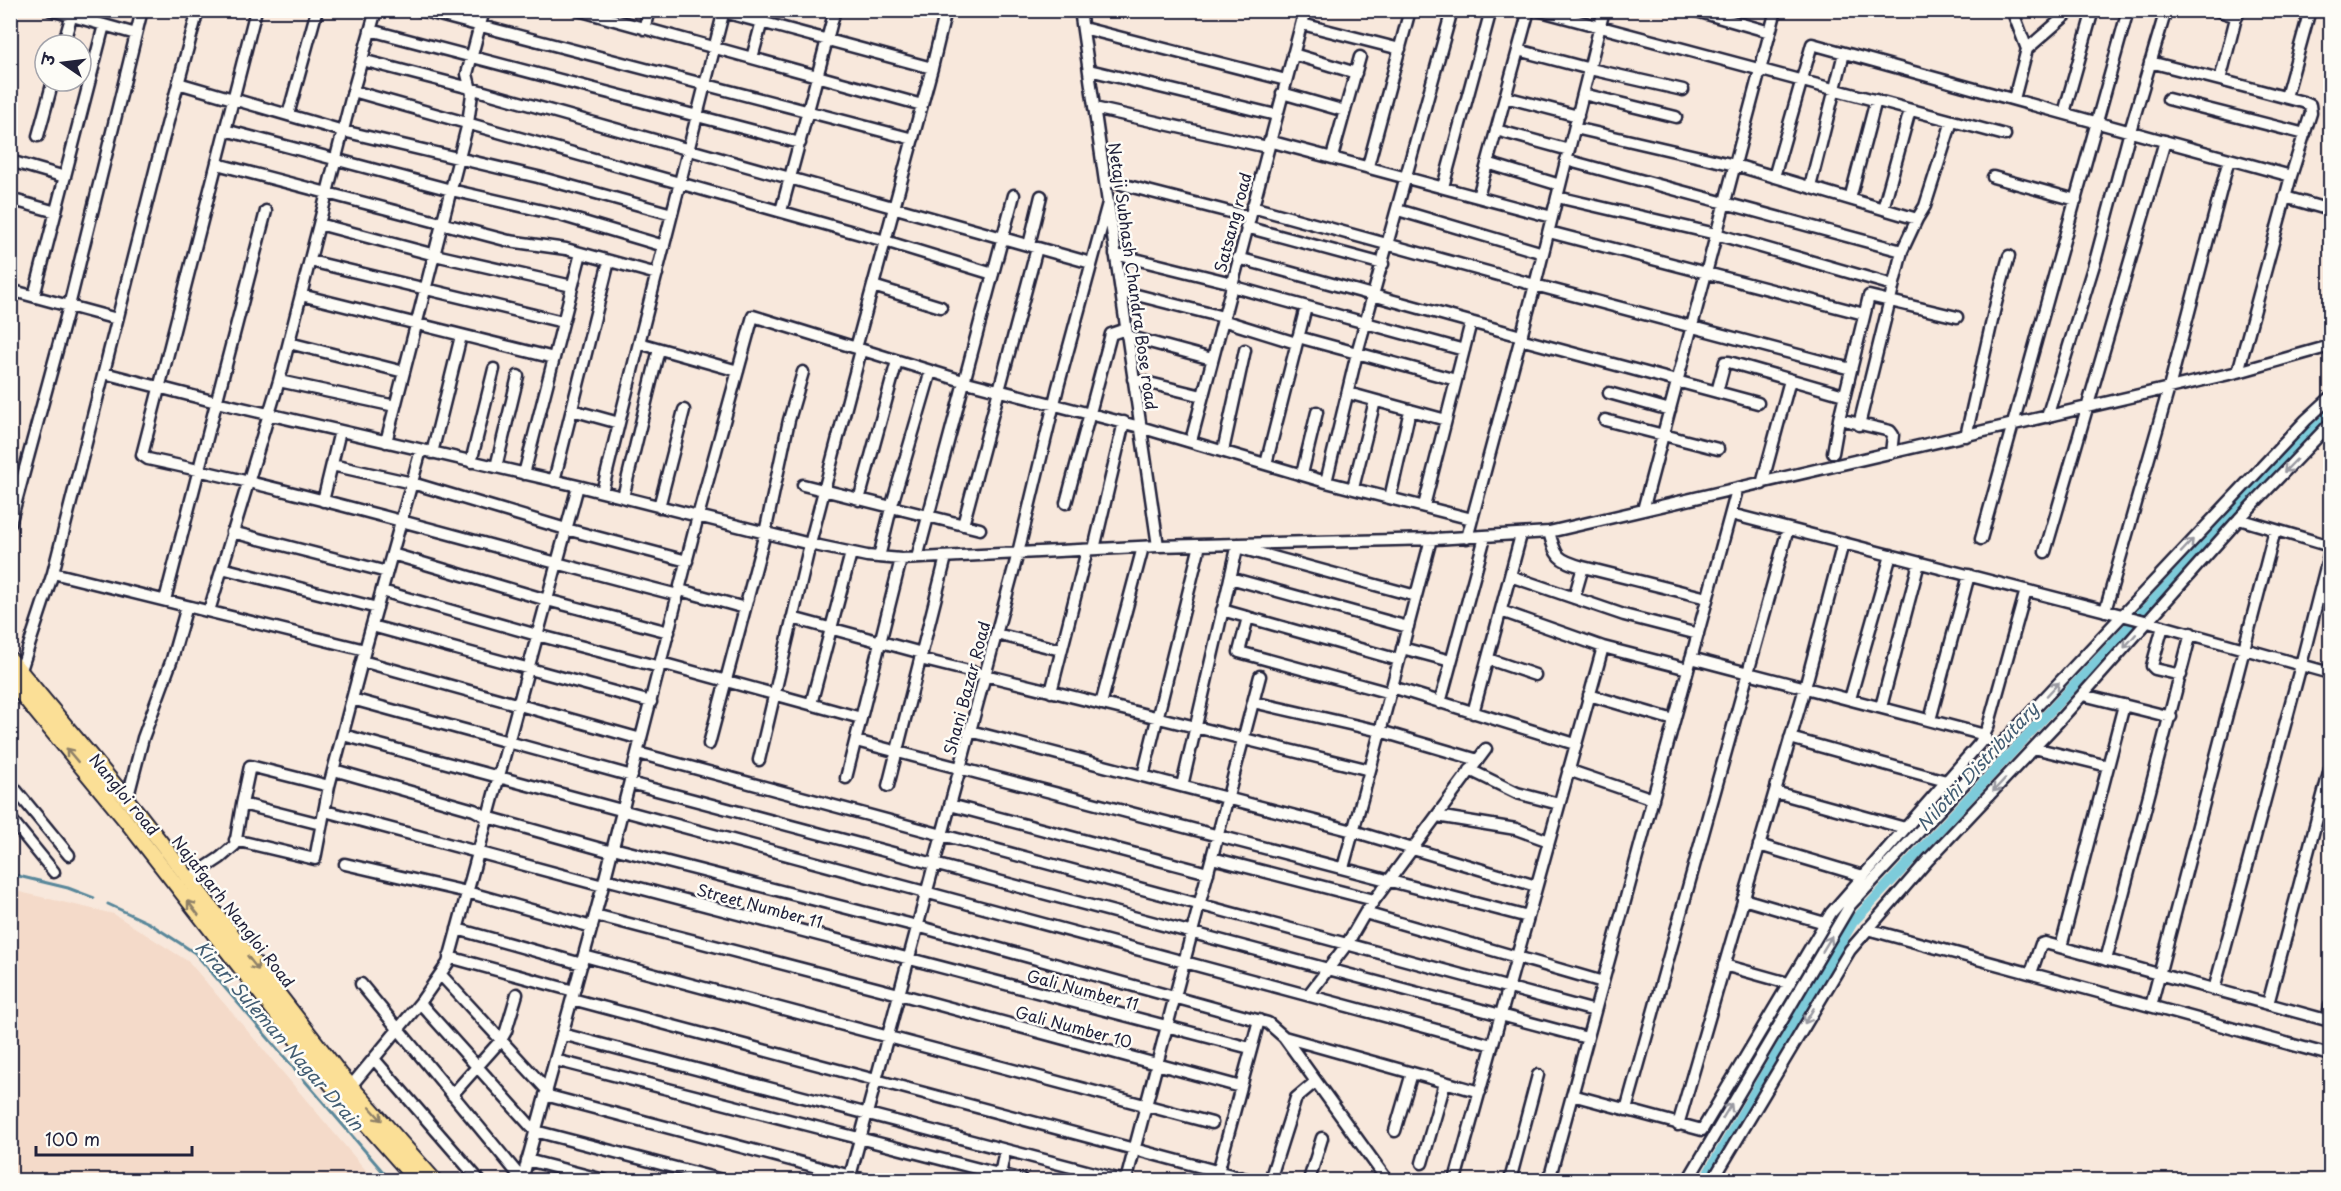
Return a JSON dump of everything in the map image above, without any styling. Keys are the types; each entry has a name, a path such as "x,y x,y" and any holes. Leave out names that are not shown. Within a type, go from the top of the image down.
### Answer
{"main road":[{"name":"Najafgarh Nangloi Road","path":"10,659 15,679 127,800 351,1086 434,1180"},
{"name":"Nangloi road","path":"15,679 331,1084 416,1180"}],"street":[{"path":"51,10 72,13 136,34"},
{"path":"10,524 69,306 142,10"},
{"path":"15,679 53,573 198,10"},
{"path":"256,10 142,455 148,459 402,520 556,564 745,608"},
{"path":"288,114 317,10"},
{"path":"209,611 279,381 376,10"},
{"path":"420,10 913,138"},
{"path":"386,442 468,123 472,94 467,74 484,10"},
{"path":"578,10 922,105"},
{"path":"644,29 649,10"},
{"path":"781,211 835,10"},
{"path":"759,760 873,286 946,10"},
{"name":"Netaji Subhash Chandra Bose road","path":"1080,10 1158,546"},
{"path":"1293,10 1304,16 1400,49"},
{"path":"1368,166 1410,10"},
{"path":"1326,482 1366,322 1452,10"},
{"path":"1443,187 1491,10"},
{"path":"1478,197 1529,10"},
{"path":"1537,10 2005,135"},
{"path":"1467,538 1543,253 1604,10"},
{"path":"1643,510 1776,10"},
{"path":"2012,10 2027,49"},
{"path":"2014,99 2027,49 2072,10"},
{"path":"2064,113 2093,10"},
{"path":"1981,539 2128,10"},
{"path":"2046,417 2096,258 2166,10"},
{"path":"2216,10 2237,14 2220,80"},
{"path":"2286,97 2310,10"},
{"path":"602,492 724,11 763,16 828,39 932,68"},
{"path":"1700,11 1770,32"},
{"path":"66,33 72,13"},
{"path":"752,58 763,16"},
{"name":"Satsang road","path":"1191,441 1268,144 1304,16"},
{"path":"34,296 104,25"},
{"path":"1083,28 1286,80"},
{"path":"370,30 800,143"},
{"path":"1774,177 1812,44 2291,176"},
{"path":"1518,50 1683,90"},
{"path":"1810,187 1844,53"},
{"path":"1293,54 1356,73"},
{"path":"1332,157 1360,57"},
{"path":"362,60 790,177 1091,263"},
{"path":"2151,62 2310,105 2311,112 2285,197 2238,372"},
{"path":"1089,70 1276,115"},
{"path":"178,83 343,131 538,177 672,214"},
{"path":"353,91 781,211 993,274"},
{"path":"38,136 50,93"},
{"path":"1282,93 1345,111"},
{"path":"1584,94 1676,117"},
{"path":"1506,97 1578,116"},
{"path":"2168,99 2305,134"},
{"path":"1850,199 1875,100"},
{"path":"1094,108 1332,157 1552,217"},
{"path":"1883,209 1910,110"},
{"path":"1859,425 1902,251 1925,206 1952,121"},
{"path":"1575,128 1735,165 1917,219"},
{"path":"225,130 451,190 560,215 664,246"},
{"path":"1496,130 1568,155 1725,202 1902,251"},
{"path":"2045,552 2165,141"},
{"path":"2105,611 2169,388 2229,159"},
{"path":"10,161 65,177"},
{"path":"1487,163 1560,185"},
{"path":"217,164 443,225 509,241 581,253 657,274"},
{"path":"1993,177 2076,200"},
{"path":"1105,180 1249,217 1388,245 1851,369"},
{"path":"917,558 1014,195"},
{"path":"963,525 999,391 1033,246 1041,196"},
{"path":"1557,197 1716,234 1893,285"},
{"path":"2285,197 2331,210"},
{"path":"10,199 56,212"},
{"name":"Shani Bazar Road","path":"849,1178 1018,553 1053,405 1108,202"},
{"path":"1398,210 1543,253"},
{"path":"165,600 266,211"},
{"path":"1249,217 1383,264"},
{"path":"319,224 435,255 572,286"},
{"path":"1548,232 1864,314"},
{"path":"524,474 581,253"},
{"path":"1115,254 1464,350"},
{"path":"1966,436 2009,256"},
{"path":"1238,258 1758,403"},
{"path":"310,261 563,322"},
{"path":"554,481 609,261"},
{"path":"873,286 941,307"},
{"path":"10,290 117,319"},
{"path":"1121,291 1297,340 1358,353 1456,380"},
{"path":"301,295 417,326 554,358"},
{"path":"1833,453 1844,395 1869,296 1957,317"},
{"path":"1266,464 1306,306"},
{"path":"522,1180 613,850 698,516 753,316 963,381 1124,422 1326,482 1472,519"},
{"path":"1424,506 1471,322"},
{"path":"1066,503 1111,334 1127,332 1212,358"},
{"path":"235,840 315,859 329,786 392,554 412,483 427,451 461,336"},
{"path":"289,343 404,372"},
{"path":"639,343 738,371"},
{"path":"104,373 216,402 578,486 810,544 851,553 901,559 1158,546 1467,538 1549,532 2238,372 2331,346"},
{"path":"623,497 659,349"},
{"path":"1223,451 1245,350"},
{"path":"859,500 897,361"},
{"path":"1717,392 1725,362 1844,395"},
{"path":"471,462 494,369"},
{"path":"879,557 931,371"},
{"path":"709,744 765,533 789,420 803,372"},
{"path":"496,467 518,376"},
{"path":"1134,379 1202,396"},
{"path":"1762,484 1790,380"},
{"path":"279,381 395,406"},
{"path":"1348,393 1446,420"},
{"path":"1609,393 1670,410"},
{"path":"1713,1180 1850,950 1928,860 2083,695 2135,618 2306,420 2331,398"},
{"path":"1353,488 1375,401"},
{"path":"572,410 619,423"},
{"path":"659,507 684,410"},
{"path":"1390,498 1410,410"},
{"path":"1302,474 1317,412"},
{"path":"1839,418 1859,425 1890,431 1893,435 1891,453"},
{"path":"1605,420 1718,449"},
{"path":"1051,692 1124,422"},
{"path":"1688,1180 1850,905 1989,757 2239,519 2331,424"},
{"path":"323,501 340,431"},
{"path":"332,465 412,483 566,529 687,561"},
{"path":"803,485 980,529"},
{"path":"351,1086 420,1003 441,975 449,957 578,486"},
{"path":"1549,1180 1737,490"},
{"path":"1731,514 2245,647 2331,673"},
{"path":"2239,519 2331,546"},
{"path":"1626,1110 1788,529"},
{"path":"2151,1006 2275,530"},
{"path":"232,532 387,572"},
{"path":"1549,532 1557,556 1562,561 1707,598"},
{"path":"1473,713 1521,535"},
{"path":"1440,703 1485,537"},
{"path":"1342,868 1371,770 1431,539"},
{"path":"1678,1125 1805,687 1843,543"},
{"path":"1143,776 1200,545"},
{"path":"1182,786 1237,545"},
{"path":"1237,545 1416,596"},
{"path":"1101,704 1143,547"},
{"path":"2214,990 2331,552"},
{"path":"811,704 851,553"},
{"path":"392,554 547,600 669,632"},
{"path":"1851,699 1891,555"},
{"path":"888,786 946,557"},
{"path":"846,778 901,559"},
{"path":"1881,707 1919,563"},
{"path":"1574,598 1583,567"},
{"path":"222,568 377,608"},
{"path":"53,573 209,611 364,655 518,705 641,739"},
{"path":"1930,720 1969,575"},
{"path":"1510,576 1624,615 1698,634"},
{"path":"1230,578 1408,627"},
{"path":"1702,1131 1825,923 1863,876 1980,743 2026,590"},
{"path":"382,591 537,635 724,681 861,718"},
{"path":"127,800 143,738 172,659 187,606"},
{"path":"1222,610 1399,660"},
{"path":"1501,611 1603,647 1748,673 1984,735"},
{"path":"1248,617 1239,652 1440,703 1575,744"},
{"path":"792,618 880,642 985,675 1371,770"},
{"path":"372,626 651,702"},
{"path":"2163,626 2152,666 2181,675"},
{"path":"2106,960 2191,633"},
{"path":"996,634 1061,650"},
{"path":"1455,1180 1603,647"},
{"path":"1402,648 1451,661"},
{"path":"1488,659 1535,675"},
{"path":"562,1034 1121,1180 1127,1177 1260,676"},
{"path":"1589,695 1674,720"},
{"path":"2083,695 2171,717"},
{"path":"352,699 934,863 1587,1038"},
{"path":"1253,702 1380,732 1478,760"},
{"path":"2061,947 2124,705"},
{"path":"970,731 1353,831 1536,886"},
{"path":"343,735 623,809 926,893 1185,960 1492,1045"},
{"path":"1984,735 1989,757"},
{"path":"1790,738 1946,781"},
{"path":"856,741 1528,917"},
{"path":"1309,994 1347,944 1374,900 1486,748"},
{"path":"2034,748 2108,766"},
{"path":"638,753 1595,1011"},
{"path":"188,879 220,858 234,845 250,766 329,786"},
{"path":"2268,1004 2331,769"},
{"path":"334,770 474,810 487,817 917,926 1268,1023 1284,1037 1384,1179"},
{"path":"1470,770 1517,793 1559,804"},
{"path":"1568,770 1653,799"},
{"path":"10,783 69,855"},
{"path":"1774,792 1905,828"},
{"path":"242,804 321,824"},
{"path":"950,806 1208,873"},
{"name":"Street Number 11","path":"326,811 478,853 908,959"},
{"path":"1437,816 1516,829 1549,841"},
{"path":"10,818 54,872"},
{"path":"1759,845 1863,876"},
{"path":"1212,858 1374,900"},
{"path":"345,864 467,892 592,927"},
{"path":"1743,899 1825,923"},
{"path":"1365,913 1603,982"},
{"name":"Gali Number 10","path":"595,915 899,994 1240,1087"},
{"path":"457,929 887,1036 1212,1123"},
{"path":"1867,929 2331,1055"},
{"path":"2031,973 2041,944 2061,947 2329,1020 2331,1006"},
{"path":"449,957 573,995 1250,1180"},
{"name":"Gali Number 11","path":"908,959 1250,1048"},
{"path":"1724,965 1788,983"},
{"path":"441,975 546,1093 849,1178 866,1180"},
{"path":"361,984 522,1180"},
{"path":"452,1095 501,1040 510,1020 517,993"},
{"path":"420,1003 535,1131 722,1180"},
{"path":"1218,1172 1259,1020"},
{"path":"1284,1037 1480,1092"},
{"path":"374,1059 479,1180"},
{"path":"555,1060 860,1139 1000,1178 1022,1180"},
{"path":"1395,1131 1412,1073"},
{"path":"1510,1180 1538,1075"},
{"path":"1270,1180 1296,1098 1315,1082"},
{"path":"1422,1162 1445,1083"},
{"path":"1572,1095 1714,1134"},
{"path":"1309,1180 1322,1138"},
{"path":"1000,1178 1005,1150"},
{"path":"527,1160 604,1180"}],"shaded area":[{"path":"11,890 114,914 189,962 374,1180 11,1180"}],"waterway":[{"name":"Nilothi Distributary","path":"1704,1180 1853,922 2311,432 2330,415"},
{"name":"Kirari Suleman Nagar Drain","path":"10,874 68,888 94,898"},
{"name":"Kirari Suleman Nagar Drain","path":"108,904 149,923 195,953 390,1180"}]}
